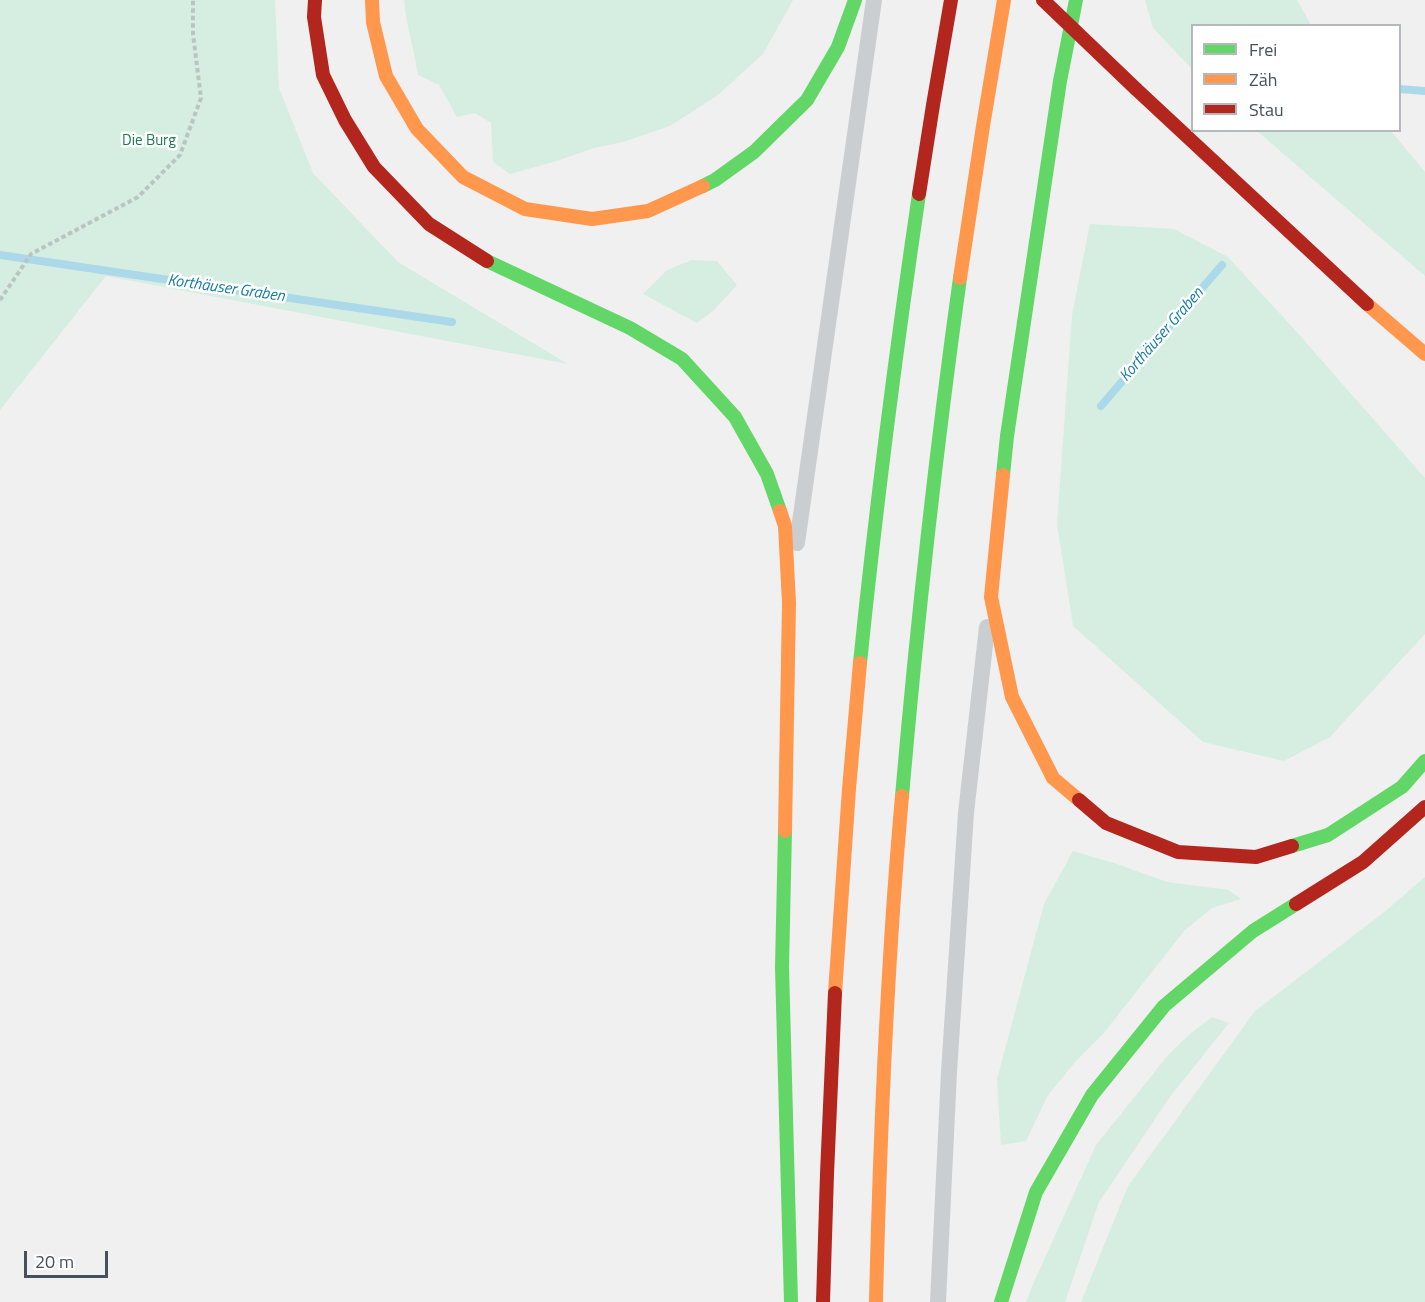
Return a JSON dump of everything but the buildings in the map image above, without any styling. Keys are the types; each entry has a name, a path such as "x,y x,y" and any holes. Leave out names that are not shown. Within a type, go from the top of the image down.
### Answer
{"main road":[{"path":"315,0 314,17 323,75 345,120 374,167 429,224 482,258 630,328 682,359 735,417 767,474 785,526 789,603 782,967 792,1302"},
{"path":"372,0 373,22 386,76 417,129 463,177 525,209 592,219 648,211 715,180 754,152 807,100 838,47 855,0"},
{"path":"823,1302 825,1187 835,982 866,603 889,398 951,0"},
{"path":"876,1302 878,1197 888,993 899,819 918,615 942,410 969,215 1004,0"},
{"path":"1043,0 1346,285 1425,354"},
{"path":"1076,0 1060,81 1006,436 991,597 1012,697 1053,778 1106,823 1178,852 1256,857 1328,836 1402,787 1425,761"},
{"path":"1001,1302 1036,1192 1092,1095 1164,1006 1253,931 1363,862 1425,807"}],"lane":[{"path":"789,603 874,0"},
{"path":"938,1302 949,1072 966,813 991,597"}],"path":[{"path":"0,300 31,254 138,197 180,155 201,98 193,34 193,0"}],"green space":[{"name":"Die Burg","path":"0,0 275,0 279,88 313,173 398,262 568,364 106,276 0,410"},
{"path":"404,0 793,0 763,54 718,95 670,126 623,142 594,148 510,174 493,162 491,123 475,113 457,117 439,85 418,75"},
{"path":"1145,0 1297,0 1310,24 1191,24 1191,68 1153,28"},
{"path":"1258,132 1392,132 1425,172 1425,276"},
{"path":"1090,224 1174,229 1228,257 1425,478 1425,634 1330,737 1284,761 1203,742 1073,626 1057,524 1072,315"},
{"path":"692,260 717,261 737,285 713,311 697,323 643,294 667,270"},
{"path":"1073,851 1167,882 1229,890 1241,899 1212,908 1185,930 1103,1034 1076,1061 1048,1095 1026,1141 1001,1145 997,1079 1044,904"},
{"path":"1425,877 1425,1302 1081,1302 1128,1186 1255,1011 1383,913"},
{"path":"1212,1017 1229,1023 1169,1098 1099,1202 1065,1302 1026,1302 1096,1145 1169,1054"}],"waterway":[{"name":"Korthäuser Graben","path":"1401,89 1425,91"},
{"name":"Korthäuser Graben","path":"0,255 452,322"},
{"name":"Korthäuser Graben","path":"1101,406 1222,265"}],"traffic: fast":[{"path":"703,186 754,152 807,100 838,47 855,0"},
{"path":"1003,475 1060,81 1076,0"},
{"path":"860,663 887,428 919,194"},
{"path":"487,261 630,328 682,359 735,417 767,474 780,511"},
{"path":"902,796 928,537 960,278"},
{"path":"1292,846 1328,835 1402,787 1425,761"},
{"path":"785,831 782,967 791,1302"},
{"path":"1001,1302 1036,1192 1092,1095 1164,1006 1253,931 1296,904"}],"traffic: slow":[{"path":"372,0 373,22 386,76 417,129 463,177 525,209 592,219 648,211 703,186"},
{"path":"960,278 1004,0"},
{"path":"1367,304 1425,354"},
{"path":"1003,475 991,597 1012,697 1053,778 1079,800"},
{"path":"780,511 785,526 789,603 785,831"},
{"path":"835,993 860,663"},
{"path":"876,1302 885,1049 902,796"}],"traffic: jam":[{"path":"315,0 314,17 323,75 345,120 374,167 429,224 487,261"},
{"path":"919,194 951,0"},
{"path":"1043,0 1136,89"},
{"path":"1136,89 1367,304"},
{"path":"1079,800 1106,823 1178,852 1256,857 1292,846"},
{"path":"1296,904 1363,862 1425,807"},
{"path":"823,1302 835,993"}]}
